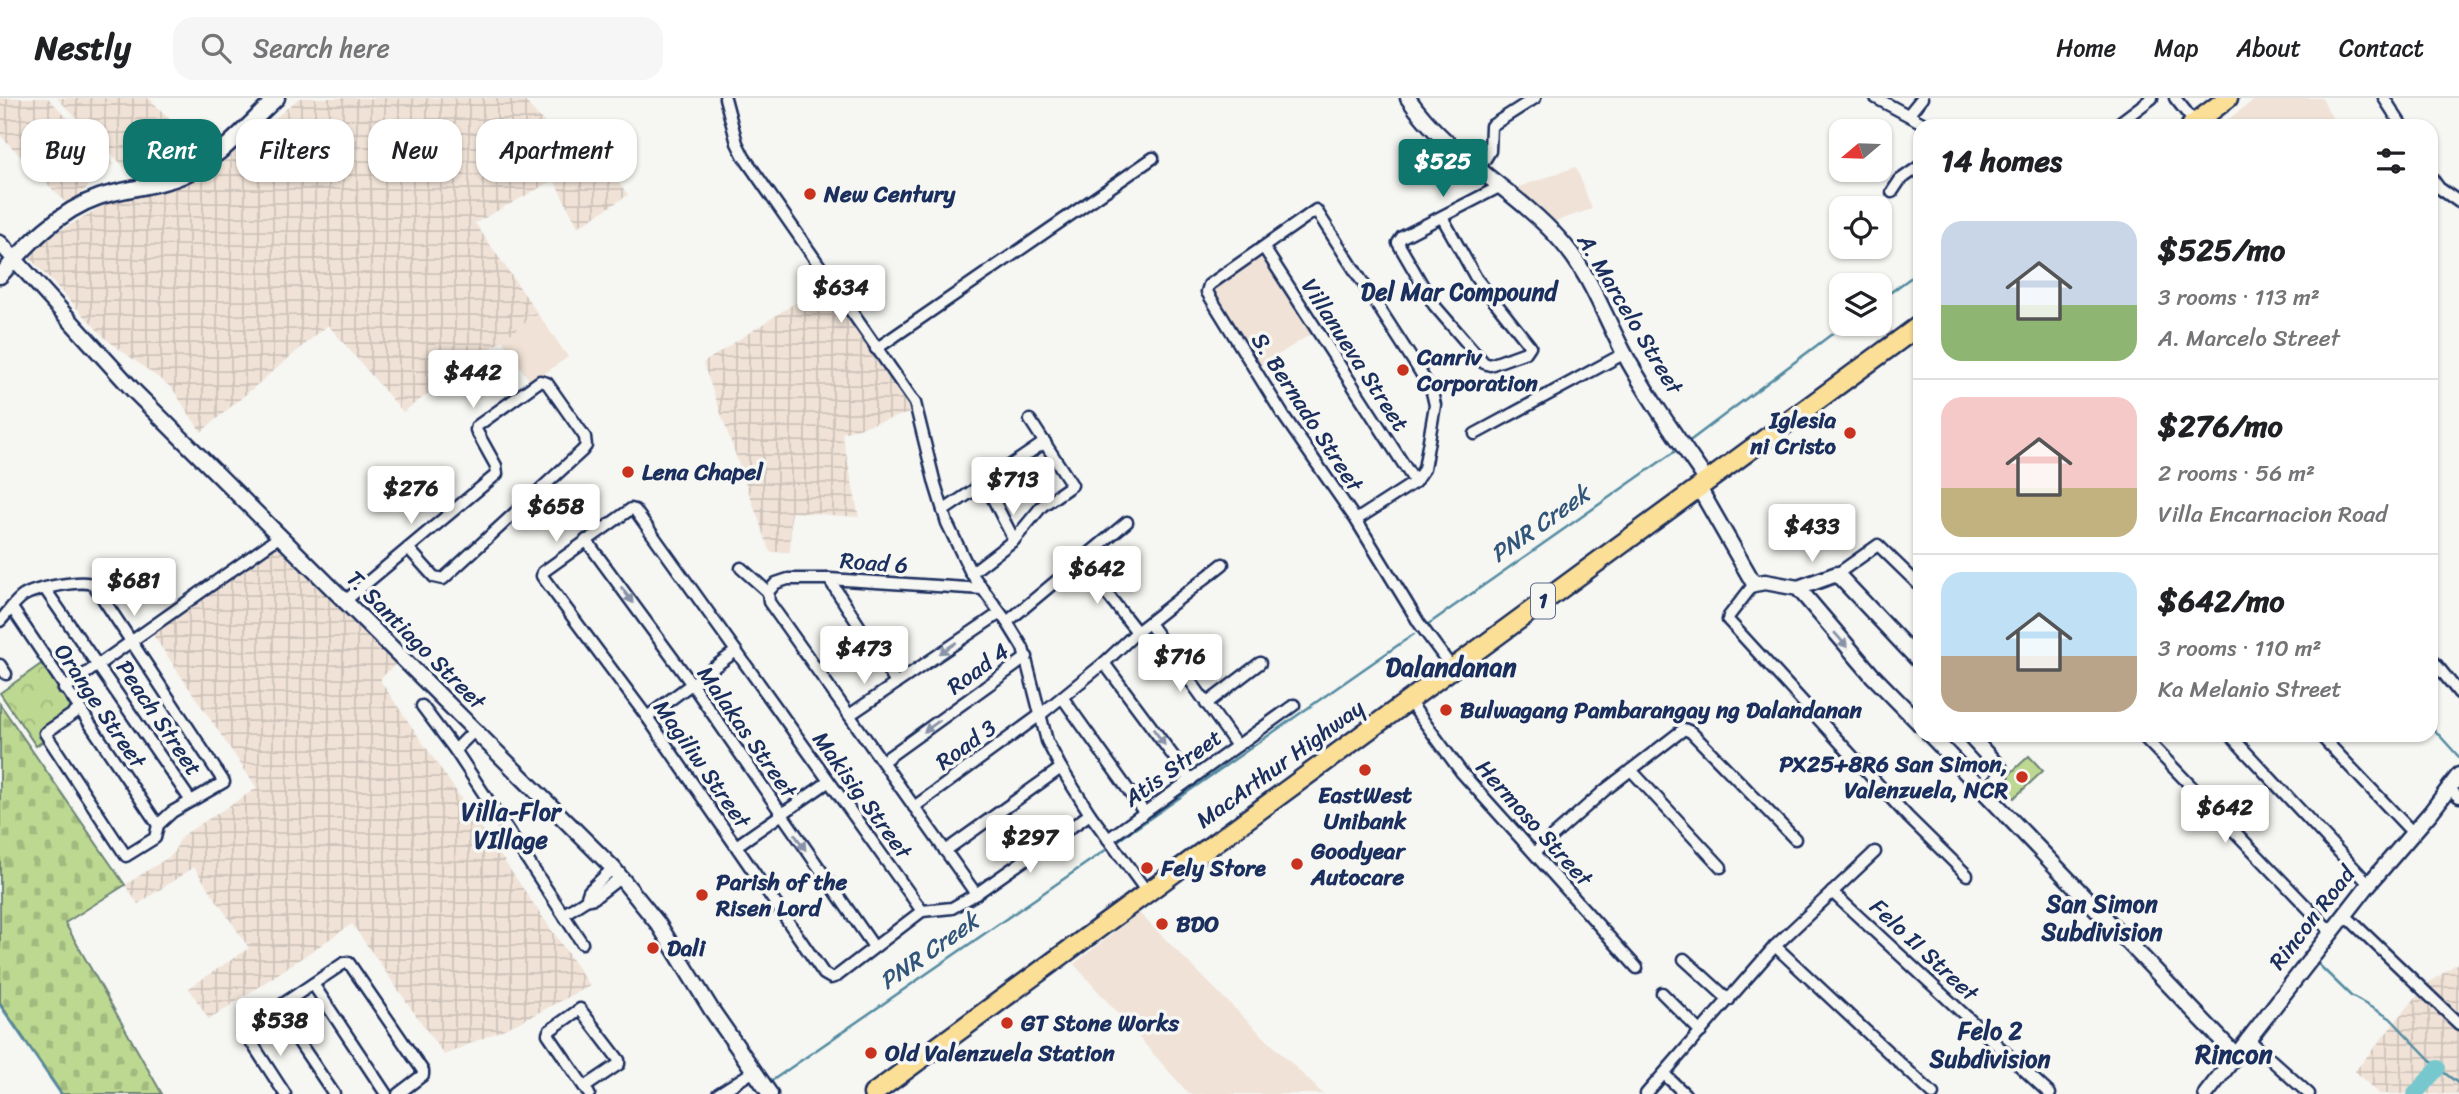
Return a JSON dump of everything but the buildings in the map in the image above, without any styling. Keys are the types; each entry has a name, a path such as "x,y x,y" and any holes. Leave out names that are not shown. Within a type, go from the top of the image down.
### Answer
{"highway":[{"path":"2201,119 2228,98"},
{"name":"MacArthur Highway","path":"882,1091 1147,892 1913,330"}],"street":[{"path":"0,276 14,258 48,227 97,197 183,175 217,154 277,98"},
{"path":"725,98 737,144 744,157 915,403 943,512 971,573 1007,622 1027,657 1048,741 1061,768 1090,814 1147,892"},
{"name":"A. Marcelo Street","path":"1408,98 1416,111 1479,169 1533,211 1561,241 1586,275 1625,353 1703,484 1754,584"},
{"path":"1479,169 1490,151 1490,126 1535,98"},
{"path":"1876,98 1917,119"},
{"path":"1909,114 1922,98"},
{"path":"2124,119 2152,98"},
{"path":"2175,98 2189,119"},
{"path":"2384,98 2397,119"},
{"path":"876,349 1153,158"},
{"path":"1892,192 1900,180 1913,171"},
{"path":"2438,184 2459,202"},
{"path":"1441,218 1476,278 1530,346 1527,352 1490,365 1483,363 1434,305 1398,243 1402,237 1499,187"},
{"name":"S. Bernado Street","path":"1415,482 1424,469 1430,444 1435,405 1432,392 1316,210 1209,285 1207,292 1283,415 1356,520 1419,623 1452,668"},
{"name":"T. Santiago Street","path":"0,243 134,391 617,873 659,925 711,1009 770,1094"},
{"name":"Villanueva Street","path":"1264,248 1415,482"},
{"path":"1475,435 1625,353"},
{"path":"345,601 408,548 497,474 496,466 476,429 540,381 547,383 585,437 586,446 582,451 443,579 434,577 408,548"},
{"path":"971,573 1014,540 1042,506 1072,485 1030,420"},
{"path":"943,512 1045,442"},
{"path":"985,482 1014,540"},
{"path":"1356,520 1415,482"},
{"name":"Makisig Street","path":"586,540 631,509 635,510 922,911"},
{"path":"1007,622 1127,522"},
{"path":"64,689 279,537"},
{"name":"Magiliw Street","path":"586,540 543,572 542,576 647,717 824,974 831,978 837,976 873,947"},
{"name":"Malakas Street","path":"586,540 691,683 873,947"},
{"path":"1913,579 1878,545 1837,574 1798,588 1765,582 1754,584 1728,620 1908,817 1967,875"},
{"path":"1082,562 1136,632"},
{"name":"Road 3","path":"915,807 1040,715 1104,663 1136,632 1223,564"},
{"path":"741,568 768,592 769,602 851,714 976,894"},
{"path":"1837,574 1913,655"},
{"name":"Road 6","path":"768,592 776,583 788,579 830,579 983,589"},
{"path":"830,579 895,683"},
{"path":"0,621 20,597 70,584 89,582 94,585 224,782 172,812 158,825 155,838 126,856 45,733 79,710"},
{"path":"1798,588 1872,675 1913,717"},
{"name":"Peach Street","path":"45,589 191,800"},
{"name":"Orange Street","path":"12,608 158,825"},
{"path":"851,714 1000,613"},
{"path":"1149,623 1237,746"},
{"path":"647,717 736,652"},
{"name":"Road 4","path":"883,761 1027,657"},
{"path":"1104,663 1191,780"},
{"path":"1206,704 1260,663"},
{"path":"2438,668 2459,694"},
{"path":"1062,697 1144,812"},
{"name":"Hermoso Street","path":"1408,700 1462,773 1637,968"},
{"name":"Atis Street","path":"1108,839 1294,705"},
{"path":"422,706 455,750 582,943"},
{"path":"1535,852 1631,770 1684,729 1691,732 1795,839"},
{"path":"455,750 475,730"},
{"path":"1937,742 2235,1054"},
{"path":"1975,742 2000,769 2001,775 1986,793"},
{"path":"2149,742 2331,932"},
{"path":"2237,742 2369,884"},
{"path":"2327,742 2412,832"},
{"path":"945,851 1061,768"},
{"path":"1631,770 1721,867"},
{"name":"Rincon Road","path":"2206,1094 2344,914 2412,832 2453,793 2459,775"},
{"path":"736,846 828,782"},
{"path":"873,947 922,911 952,908 976,894 1090,814"},
{"path":"1646,1094 1775,946 1875,852"},
{"path":"564,914 594,898 617,873"},
{"name":"Felo II Street","path":"1832,892 2050,1094"},
{"path":"2344,914 2459,1024"},
{"path":"1775,946 1933,1094"},
{"path":"1684,959 1729,1000"},
{"path":"285,1094 246,1034 247,1028 344,963 349,963 423,1071 423,1075 398,1094"},
{"path":"313,985 386,1094"},
{"path":"1662,993 1701,1032"},
{"path":"276,1008 334,1094"},
{"path":"580,1009 620,1060 619,1064 587,1091 548,1034 580,1009"},
{"path":"2248,1038 2309,1094"},
{"path":"718,1094 754,1072"},
{"path":"1664,1074 1685,1094"}],"shaded area":[{"path":"0,98 48,98 69,119 21,119 21,157 0,135"},
{"path":"57,98 149,98 169,119 123,119 123,166 109,151 109,119 77,119"},
{"path":"299,98 522,98 541,119 476,119 476,182 550,182 475,223 538,314 403,412 328,325 201,432 172,388 106,339 28,256 56,233 106,204 191,182 222,182 222,163 236,151 236,182 354,182 354,119 274,119"},
{"path":"2257,98 2322,98 2332,119 2228,119"},
{"path":"1576,167 1592,209 1553,222 1513,189"},
{"path":"46,182 93,182 68,205"},
{"path":"555,182 619,182 628,195 578,227"},
{"path":"1260,255 1311,334 1259,367 1210,288"},
{"path":"824,284 913,412 842,433 859,517 791,512 790,552 770,552 703,363"},
{"path":"538,314 568,357 531,383 502,340"},
{"path":"279,543 400,660 381,678 381,682 590,986 518,1023 444,1055 352,924 209,1020 189,988 249,948 194,867 138,904 125,885 172,855 182,836 257,788 151,632"},
{"path":"1139,913 1323,1094 1189,1094 1074,964"},
{"path":"2459,962 2459,1094 2379,1094 2355,1071 2426,985"}],"green space":[{"path":"44,662 80,715 36,746 0,693"},
{"path":"0,704 125,885 65,923 162,1094 62,1094 0,1003"},
{"name":"PX25+8R6 San Simon, Valenzuela, NCR","path":"2029,756 2043,771 2014,798 2000,783"}],"waterway":[{"name":"PNR Creek","path":"1892,291 1913,276"},
{"name":"PNR Creek","path":"1687,443 1829,336"},
{"name":"PNR Creek","path":"1427,625 1674,452"},
{"name":"PNR Creek","path":"1116,842 1414,634"},
{"path":"2438,734 2459,757"},
{"name":"PNR Creek","path":"770,1082 1107,849"},
{"path":"2315,961 2351,996 2390,1018 2438,1068 2459,1084"},
{"path":"0,1005 61,1094"},
{"path":"2415,1094 2438,1068"}],"place":[{"name":"New Century","path":"810,194"},
{"name":"Canriv Corporation","path":"1403,370"},
{"name":"Iglesia ni Cristo","path":"1850,433"},
{"name":"Lena Chapel","path":"628,472"},
{"name":"Bulwagang Pambarangay ng Dalandanan","path":"1446,710"},
{"name":"EastWest Unibank","path":"1365,770"},
{"name":"PX25+8R6 San Simon, Valenzuela, NCR","path":"2022,777"},
{"name":"Goodyear Autocare","path":"1297,864"},
{"name":"Fely Store","path":"1147,868"},
{"name":"Parish of the Risen Lord","path":"702,895"},
{"name":"BDO","path":"1162,924"},
{"name":"Dali","path":"653,948"},
{"name":"GT Stone Works","path":"1007,1023"},
{"name":"Old Valenzuela Station","path":"871,1053"}],"district":[{"name":"Del Mar Compound","path":"1459,292"},
{"name":"Dalandanan","path":"1451,667"},
{"name":"Villa-Flor VIllage","path":"511,826"},
{"name":"San Simon Subdivision","path":"2102,918"},
{"name":"Felo 2 Subdivision","path":"1990,1045"},
{"name":"Rincon","path":"2234,1054"}]}
